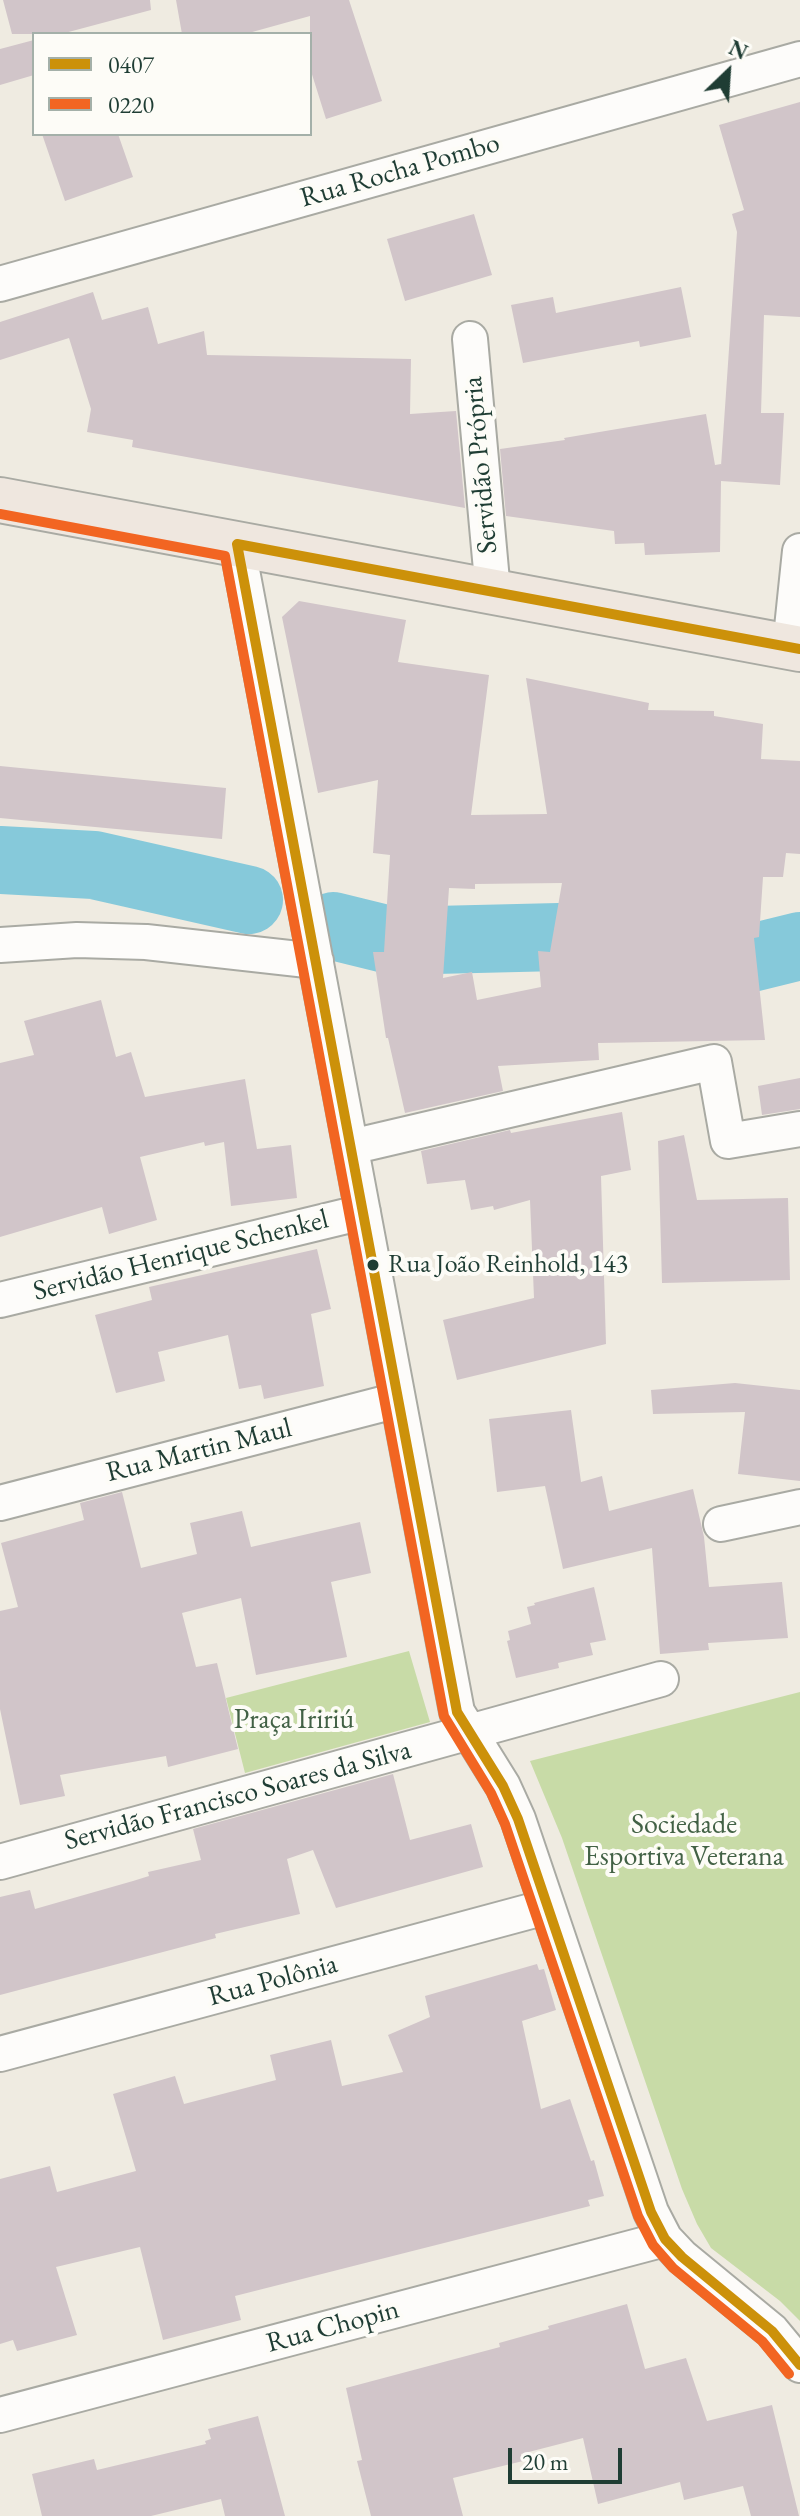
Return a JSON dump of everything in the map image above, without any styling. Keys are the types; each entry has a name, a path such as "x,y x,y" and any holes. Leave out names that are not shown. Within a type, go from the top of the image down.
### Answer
{"main road":[{"path":"0,500 795,648"}],"street":[{"name":"Rua Rocha Pombo","path":"0,284 800,59"},
{"name":"Servidão Própria","path":"470,339 493,592"},
{"path":"237,544 457,1712 467,1733 503,1786 518,1819 651,2212 665,2239 682,2257 772,2331 800,2365"},
{"path":"795,648 800,551"},
{"path":"0,945 77,940 313,946"},
{"path":"351,1147 714,1062 728,1141 800,1129"},
{"name":"Servidão Henrique Schenkel","path":"0,1300 363,1212"},
{"name":"Rua Martin Maul","path":"0,1503 398,1400"},
{"path":"721,1524 800,1507"},
{"name":"Servidão Francisco Soares da Silva","path":"0,1862 661,1679"},
{"name":"Rua Polônia","path":"0,2054 546,1907"},
{"name":"Rua Chopin","path":"0,2415 665,2239"}],"green space":[{"name":"Praça Iririú","path":"409,1651 430,1722 245,1773 226,1698"},
{"name":"Sociedade Esportiva Veterana","path":"800,1692 800,2321 780,2301 711,2248 697,2224 682,2189 562,1838 530,1761"}],"building":[{"path":"3,0 150,0 151,10 68,32 12,34"},
{"path":"176,0 349,0 382,101 326,119 312,74 310,16 252,32 182,32"},
{"path":"32,41 32,76 0,85 0,49"},
{"path":"800,102 800,317 764,315 761,413 784,413 780,485 721,481 720,552 645,555 644,543 615,544 614,531 506,516 500,449 706,414 715,465 721,466 737,232 732,214 744,210 719,125"},
{"path":"43,136 119,136 133,177 65,201"},
{"path":"474,214 492,275 405,301 387,239"},
{"path":"681,287 691,337 640,347 639,341 523,363 511,305 553,297 556,313"},
{"path":"93,292 102,320 148,307 158,344 204,331 207,355 411,359 410,414 456,411 465,508 132,447 133,440 87,432 91,409 69,338 0,360 0,322"},
{"path":"299,601 406,620 398,662 489,675 471,815 547,814 526,678 649,703 648,710 714,711 714,716 763,724 761,759 800,761 800,854 786,853 783,877 763,877 759,937 754,938 765,1040 598,1043 599,1060 498,1066 503,1091 405,1113 386,1038 373,952 384,952 390,855 373,853 378,780 318,793 282,617","holes":["562,883 550,952 538,951 541,987 477,1000 472,972 443,978 449,888 475,889 475,884"]},
{"path":"0,766 226,788 222,839 0,818"},
{"path":"101,1000 116,1057 131,1052 145,1097 245,1079 257,1149 291,1145 297,1198 231,1206 224,1142 205,1146 204,1142 140,1157 157,1220 109,1234 102,1207 0,1237 0,1063 34,1055 24,1021"},
{"path":"800,1078 800,1109 762,1115 758,1086"},
{"path":"622,1112 631,1170 601,1176 606,1344 457,1380 443,1320 534,1298 530,1200 494,1210 493,1206 471,1210 465,1180 427,1184 421,1151 510,1130 511,1133"},
{"path":"684,1135 697,1200 788,1198 790,1280 662,1283 658,1141"},
{"path":"317,1249 331,1309 311,1314 324,1386 264,1399 261,1385 239,1389 228,1335 158,1352 165,1381 116,1393 95,1315 152,1300 149,1287"},
{"path":"735,1383 800,1390 800,1481 738,1474 745,1412 653,1414 651,1390"},
{"path":"571,1410 581,1482 602,1476 609,1511 693,1489 704,1537 709,1587 782,1582 788,1638 708,1643 709,1650 660,1654 652,1548 563,1569 545,1486 497,1492 489,1419"},
{"path":"122,1492 141,1568 197,1554 190,1523 242,1511 251,1547 360,1522 371,1573 331,1582 347,1657 256,1675 241,1598 182,1613 196,1667 217,1663 238,1749 168,1767 166,1756 60,1775 65,1796 20,1805 0,1709 0,1611 18,1607 1,1543 84,1520 80,1503"},
{"path":"594,1587 606,1640 590,1643 593,1655 558,1663 559,1668 516,1678 507,1641 510,1640 508,1631 531,1624 527,1607"},
{"path":"393,1774 410,1840 471,1824 483,1867 336,1908 313,1850 287,1859 300,1914 215,1934 216,1938 0,1995 0,1897 30,1890 35,1909 149,1876 148,1872 201,1860 193,1829"},
{"path":"537,1964 539,1970 544,1969 556,2010 522,2021 541,2109 570,2099 591,2161 594,2160 604,2196 588,2200 590,2206 235,2296 241,2320 163,2340 140,2247 56,2267 77,2335 17,2351 13,2340 0,2344 0,2179 50,2166 57,2192 136,2171 113,2094 175,2076 184,2104 276,2080 270,2055 331,2040 342,2086 403,2072 388,2035 430,2017 425,1996"},
{"path":"627,2304 645,2369 686,2358 707,2421 772,2405 799,2516 751,2516 743,2486 684,2500 680,2482 598,2504 583,2438 521,2454 523,2461 453,2478 463,2516 371,2516 357,2461 362,2460 346,2388 500,2347 499,2343 549,2329 548,2326"},
{"path":"258,2416 285,2516 225,2516 221,2499 151,2516 42,2516 32,2474 94,2459 97,2470 206,2444 205,2441 211,2439 208,2429"}],"waterway":[{"path":"0,860 94,865 249,900"},
{"path":"333,926 394,941 559,937 727,964 800,946"}],"transit line":[{"name":"0220","path":"0,514 225,556 444,1716 491,1793 505,1824 638,2216 653,2245 673,2268 762,2341 789,2374"},
{"name":"0407","path":"800,649 237,544 457,1712 503,1786 518,1819 651,2212 665,2239 682,2257 772,2331 800,2365"}],"place":[{"name":"Rua João Reinhold, 143","path":"373,1265"}]}
